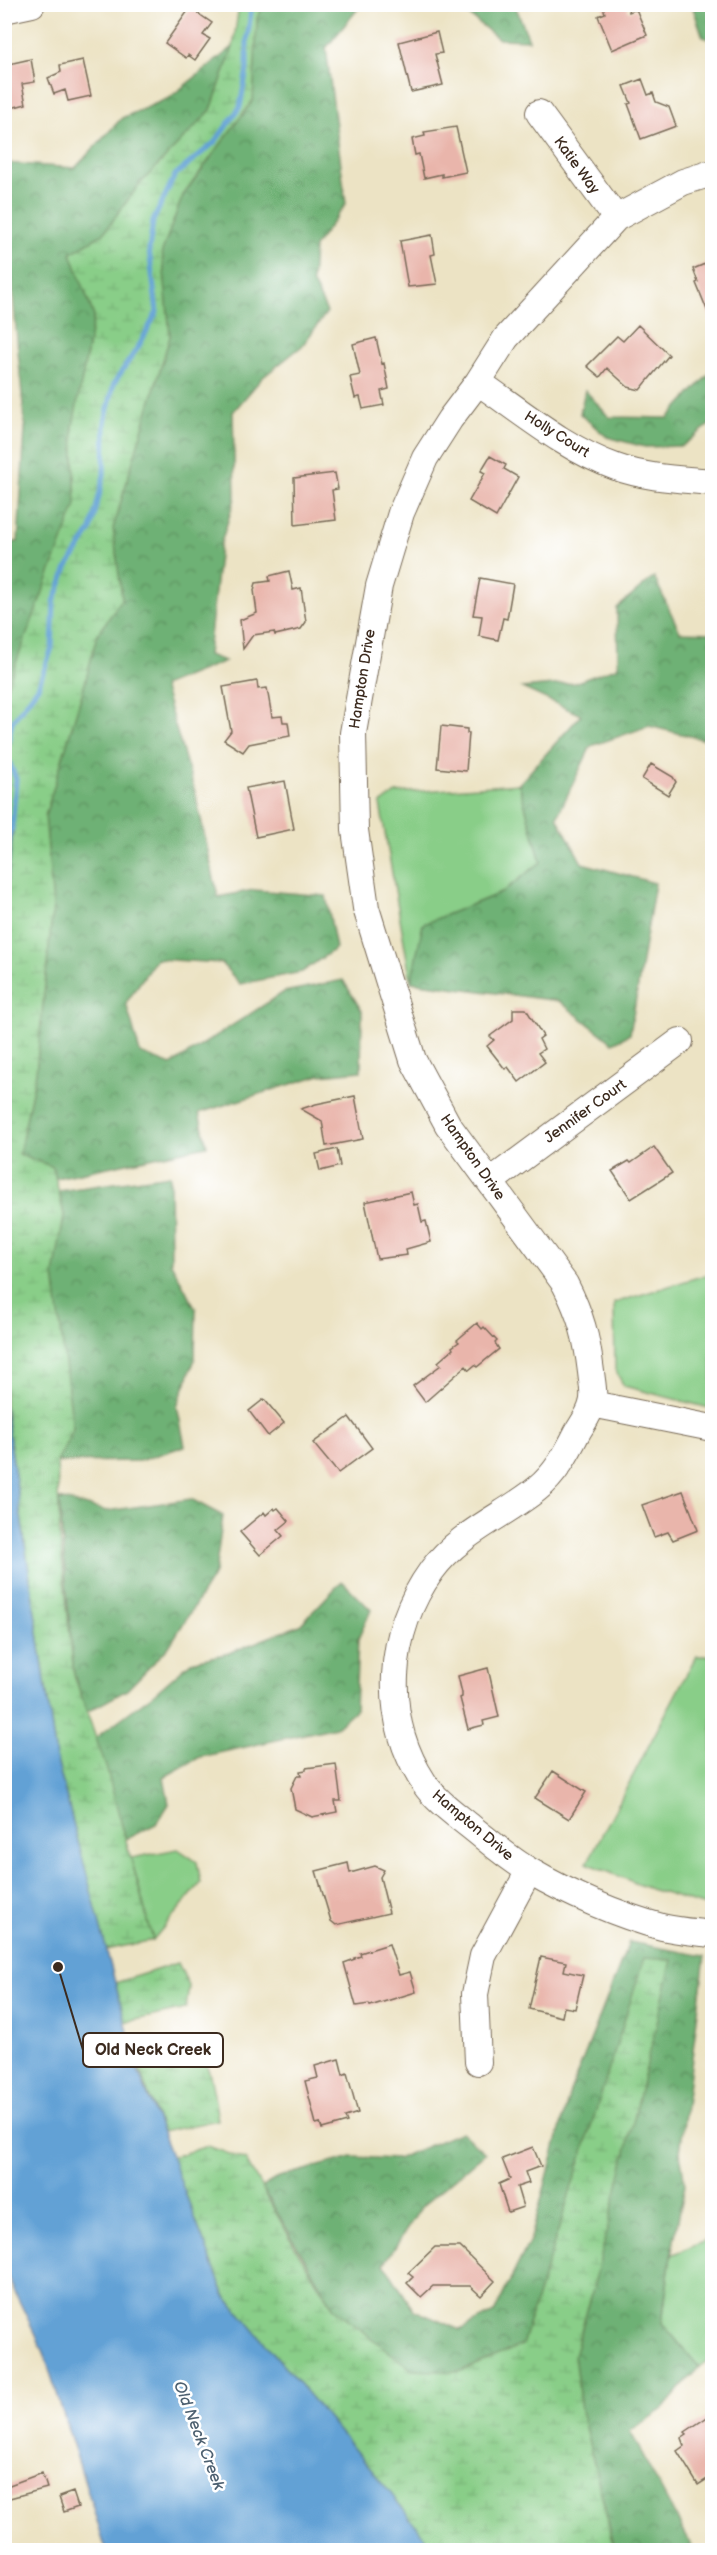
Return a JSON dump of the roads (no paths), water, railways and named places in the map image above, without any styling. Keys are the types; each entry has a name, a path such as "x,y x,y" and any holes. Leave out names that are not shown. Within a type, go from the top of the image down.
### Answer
{"street":[{"path":"4,10 32,4"},
{"name":"Katie Way","path":"539,113 616,218"},
{"name":"Hampton Drive","path":"712,172 683,182 616,218 506,338 425,458 401,513 379,586 353,733 355,830 366,908 388,982 418,1069 448,1125 565,1284 578,1308 587,1337 592,1404 556,1468 538,1488 481,1524 454,1545 432,1570 414,1598 399,1636 393,1673 395,1708 405,1743 425,1785 448,1808 529,1871 590,1901 662,1927 712,1934"},
{"name":"Holly Court","path":"478,382 577,450 618,468 666,478 712,482"},
{"name":"Jennifer Court","path":"491,1181 680,1041"},
{"path":"592,1404 712,1428"},
{"path":"477,2062 475,1994 483,1956 529,1871"}],"water":[{"path":"14,822 5,906 5,833"},
{"name":"Old Neck Creek","path":"5,1406 56,1757 138,2070 224,2294 385,2486 435,2550 110,2550 105,2546 43,2350 5,2272"}],"waterway":[{"name":"Old Neck Creek","path":"12,829 16,779 6,754 12,722 38,687 52,648 54,602 67,568 91,530 104,475 105,422 114,383 140,344 157,312 149,250 153,221 175,175 215,142 240,107 247,69 247,41 252,4"}],"place":[{"name":"Old Neck Creek","path":"58,1967"}]}
